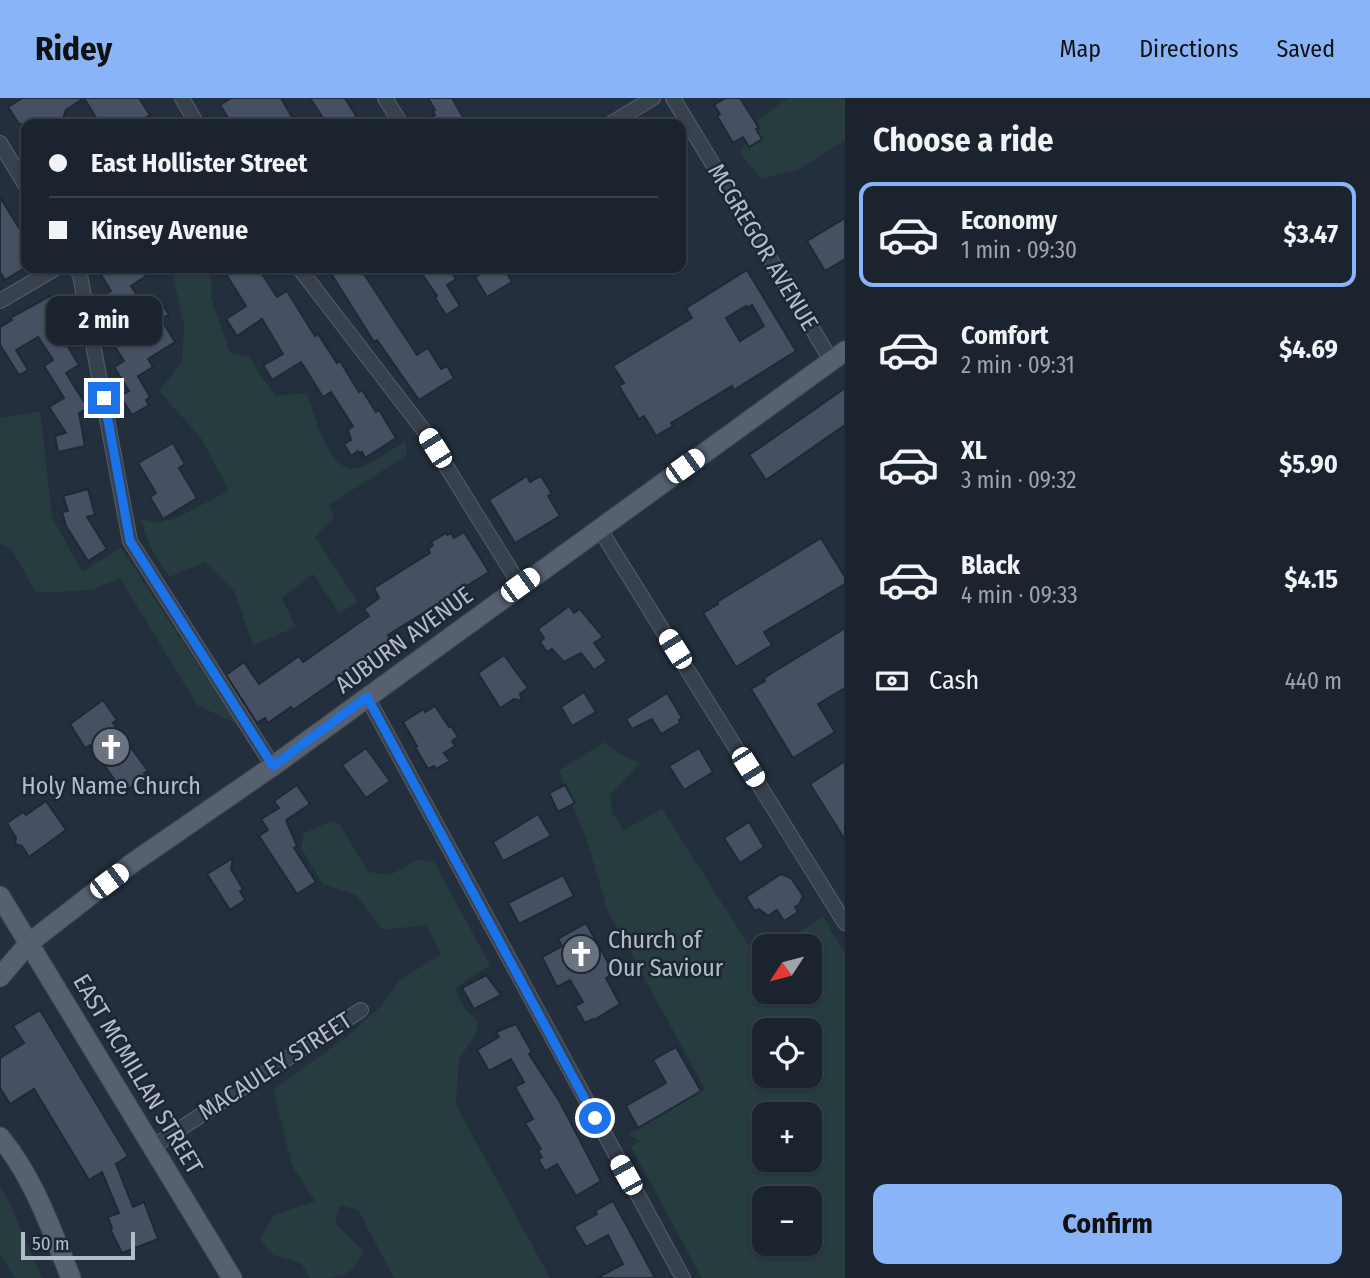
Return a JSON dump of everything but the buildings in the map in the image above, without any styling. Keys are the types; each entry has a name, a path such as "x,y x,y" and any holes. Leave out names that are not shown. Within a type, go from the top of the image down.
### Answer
{"main road":[{"name":"AUBURN AVENUE","path":"0,977 29,943 131,864 273,766 838,355"},
{"name":"EAST MCMILLAN STREET","path":"0,896 232,1278"},
{"path":"0,1137 36,1194 71,1278"}],"street":[{"path":"182,98 194,119"},
{"path":"385,98 398,119"},
{"path":"618,119 653,98"},
{"name":"MCGREGOR AVENUE","path":"673,98 838,355"},
{"path":"0,144 21,178"},
{"path":"0,302 48,273"},
{"path":"78,273 83,288 130,541 273,766"},
{"path":"303,273 425,432 520,585"},
{"path":"599,528 845,923"},
{"path":"367,697 682,1278"},
{"name":"MACAULEY STREET","path":"154,1146 361,1010"}],"green space":[{"path":"788,98 845,98 845,140 798,170 761,179 740,153 758,120"},
{"path":"172,273 211,273 211,298 230,353 248,356 275,396 307,393 318,428 330,453 338,462 347,468 363,467 406,441 407,455 329,505 334,517 315,537 358,602 339,613 313,574 282,598 296,627 253,645 234,591 205,562 169,577 149,545 141,519 158,523 180,516 229,491 201,438 159,391 182,362 184,325"},
{"path":"40,411 52,517 82,572 121,548 237,724 197,705 120,578 92,590 36,593 12,550 0,543 0,418"},
{"path":"604,742 619,754 640,763 610,795 612,813 624,830 662,809 752,950 752,1004 822,1004 822,934 795,934 823,917 845,953 845,1278 702,1278 631,1147 640,1141 628,1134 705,1089 607,909 588,843 559,771"},
{"path":"332,821 340,824 368,872 390,875 419,859 434,862 490,965 455,988 465,1009 477,1020 477,1032 459,1059 456,1105 550,1278 394,1278 358,1210 340,1205 335,1222 363,1251 354,1267 344,1275 310,1278 301,1263 273,1255 260,1240 274,1215 315,1201 292,1166 273,1090 349,1035 381,1006 399,981 441,954 427,925 383,930 356,895 323,884 301,848 304,833"},
{"path":"0,1187 42,1278 15,1278 0,1254"}],"place":[{"name":"Holy Name Church","path":"111,747"},
{"name":"Church of Our Saviour","path":"581,954"}],"route":[{"path":"104,398 130,541 273,766 367,697 595,1118"}]}
